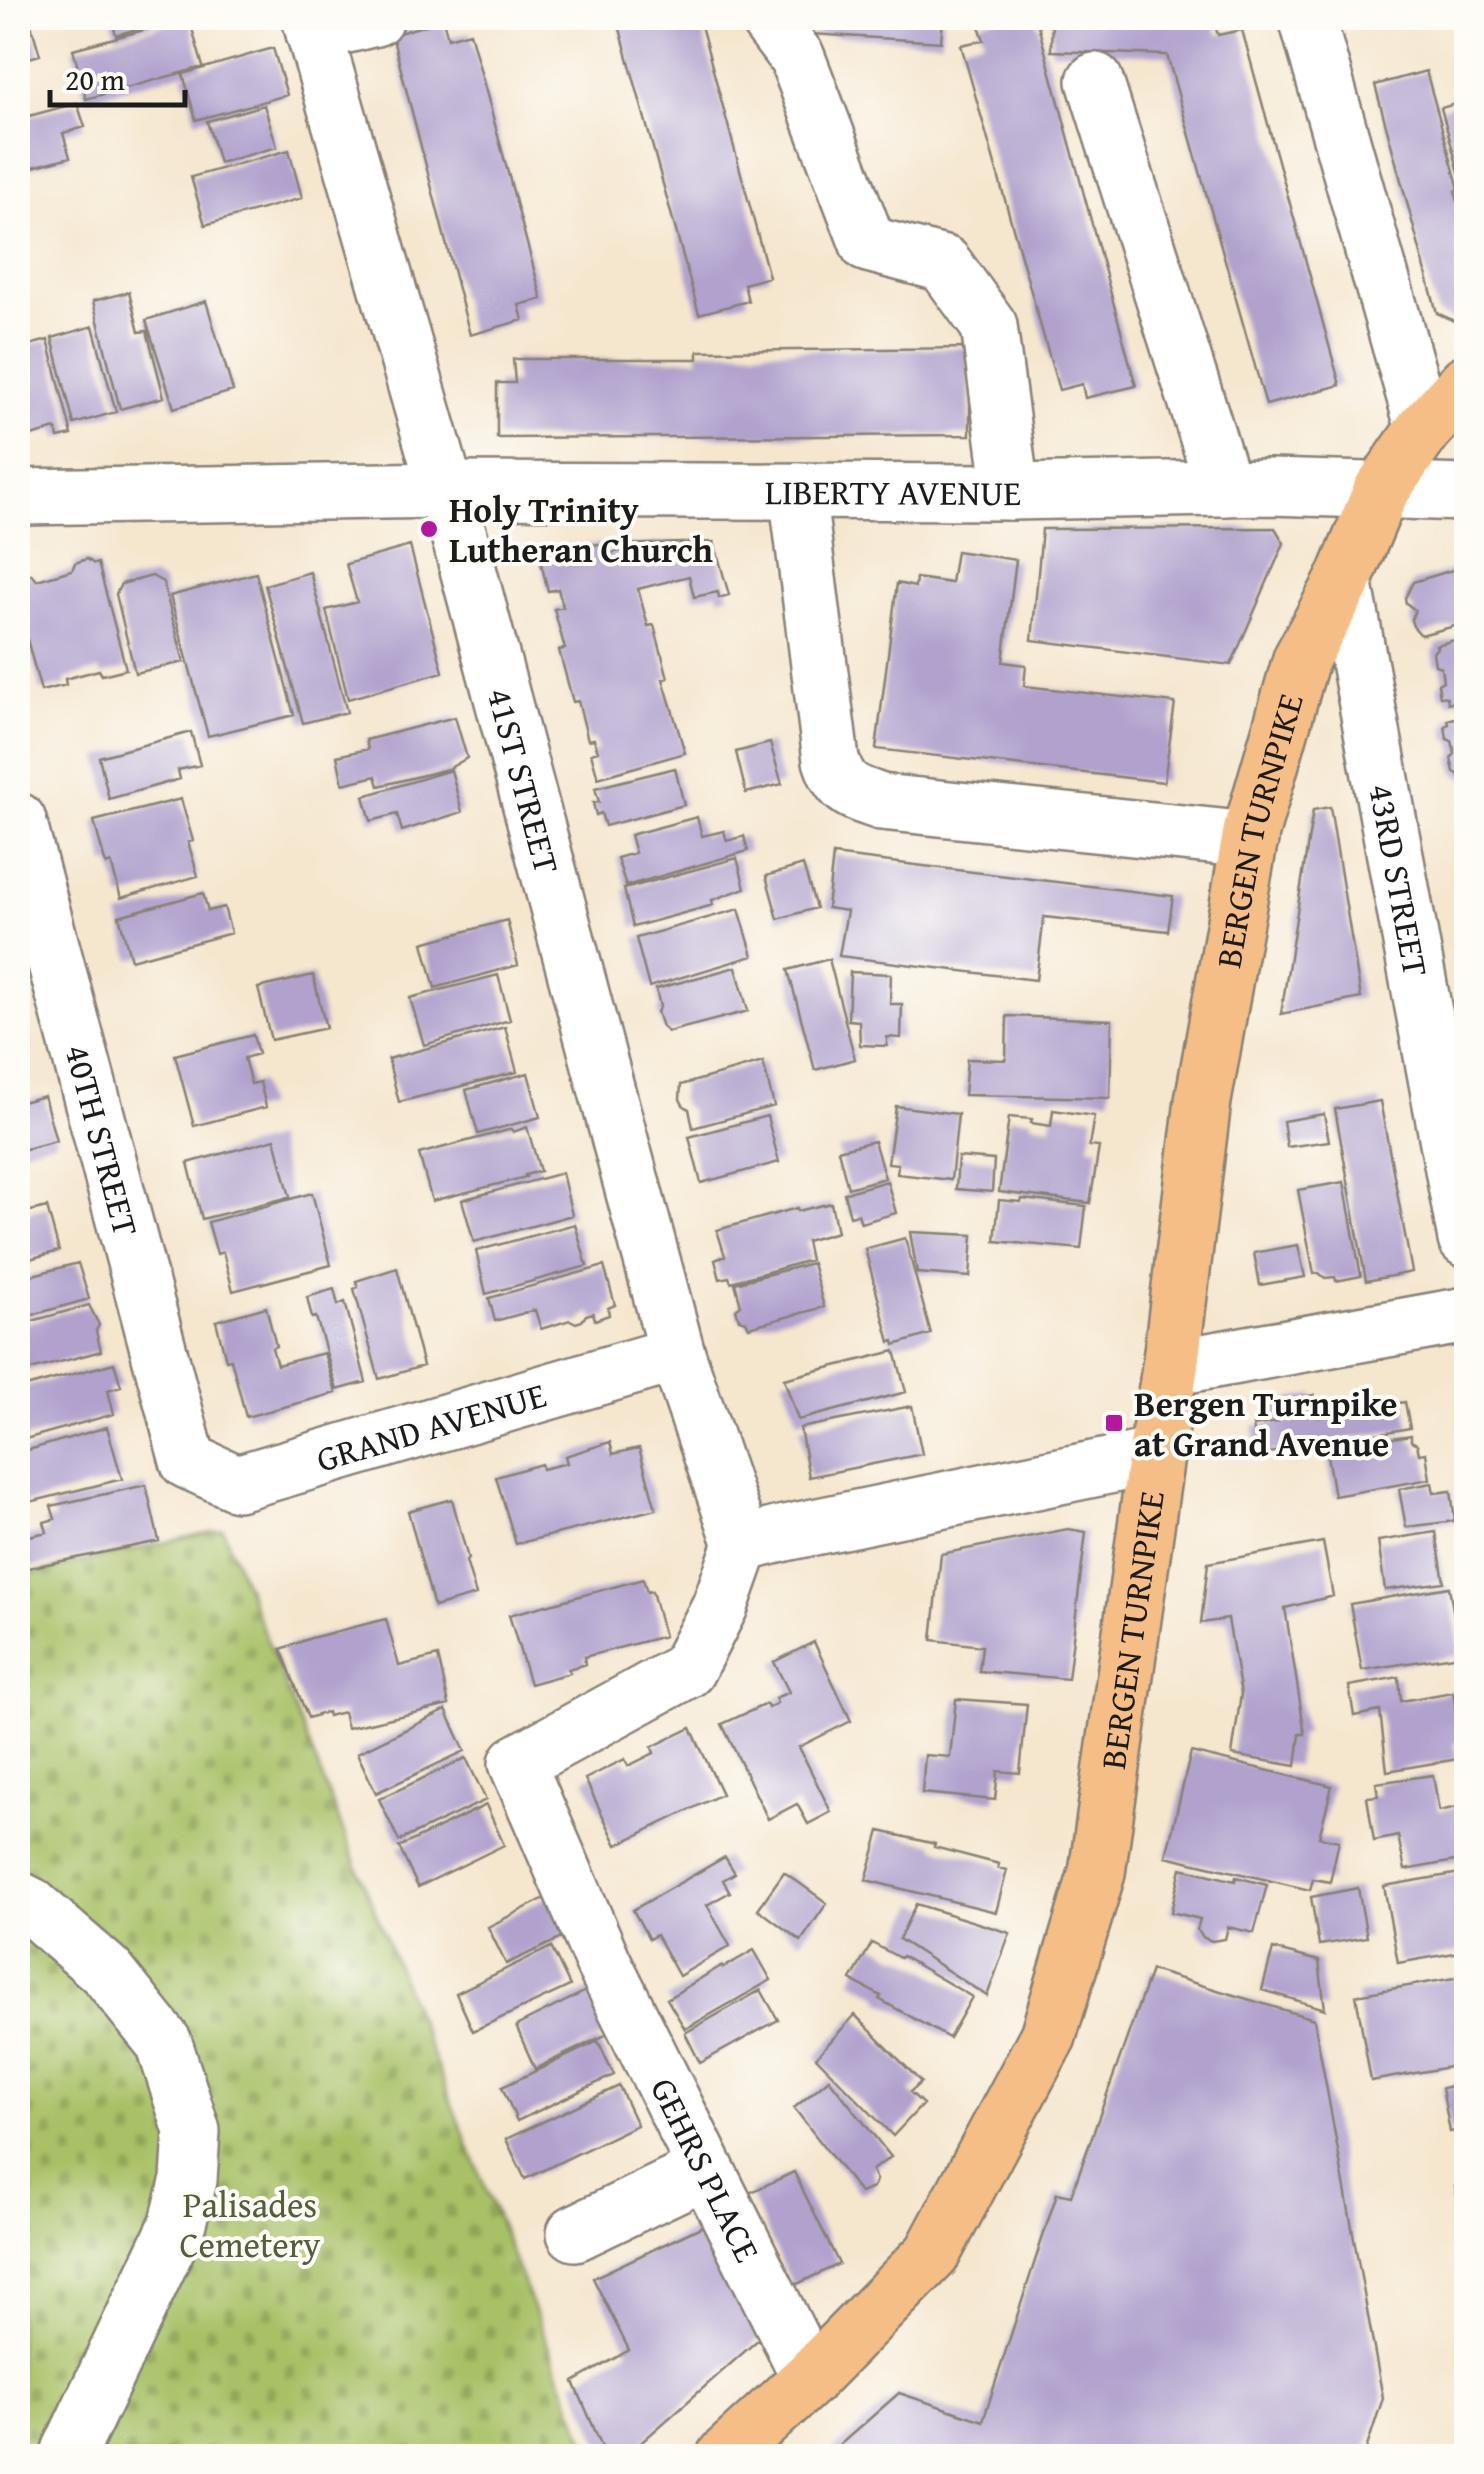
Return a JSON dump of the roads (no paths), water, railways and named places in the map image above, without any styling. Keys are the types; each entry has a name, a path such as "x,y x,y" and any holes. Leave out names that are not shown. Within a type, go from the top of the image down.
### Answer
{"main road":[{"name":"BERGEN TURNPIKE","path":"725,2456 810,2378 932,2254 1048,2036 1098,1873 1204,1100 1250,840 1301,658 1344,580 1381,491 1424,429 1466,383"}],"street":[{"path":"312,26 375,18"},
{"path":"767,18 797,58 868,244 944,264 989,326 1010,492"},
{"path":"1307,18 1424,429"},
{"name":"41ST STREET","path":"312,26 447,490 677,1354 742,1544"},
{"path":"1095,80 1224,488"},
{"name":"LIBERTY AVENUE","path":"18,497 447,490 1010,492 1270,487 1466,493"},
{"path":"797,491 831,760 838,780 855,793 882,802 1250,840"},
{"name":"43RD STREET","path":"1344,580 1466,1239"},
{"name":"40TH STREET","path":"18,820 188,1461"},
{"path":"1170,1368 1466,1315"},
{"name":"GRAND AVENUE","path":"188,1461 236,1483 677,1354"},
{"path":"742,1544 1156,1456"},
{"name":"GEHRS PLACE","path":"742,1544 720,1606 687,1670 517,1764 603,1962 810,2378"},
{"path":"18,1899 30,1905 106,1972 164,2042 192,2131 189,2180 176,2226 108,2366 71,2455"},
{"path":"575,2233 706,2170"}],"place":[{"name":"Holy Trinity Lutheran Church","path":"429,529"},
{"name":"Bergen Turnpike at Grand Avenue","path":"1114,1423"}],"park label":[{"name":"Palisades Cemetery","path":"250,2224"}]}
